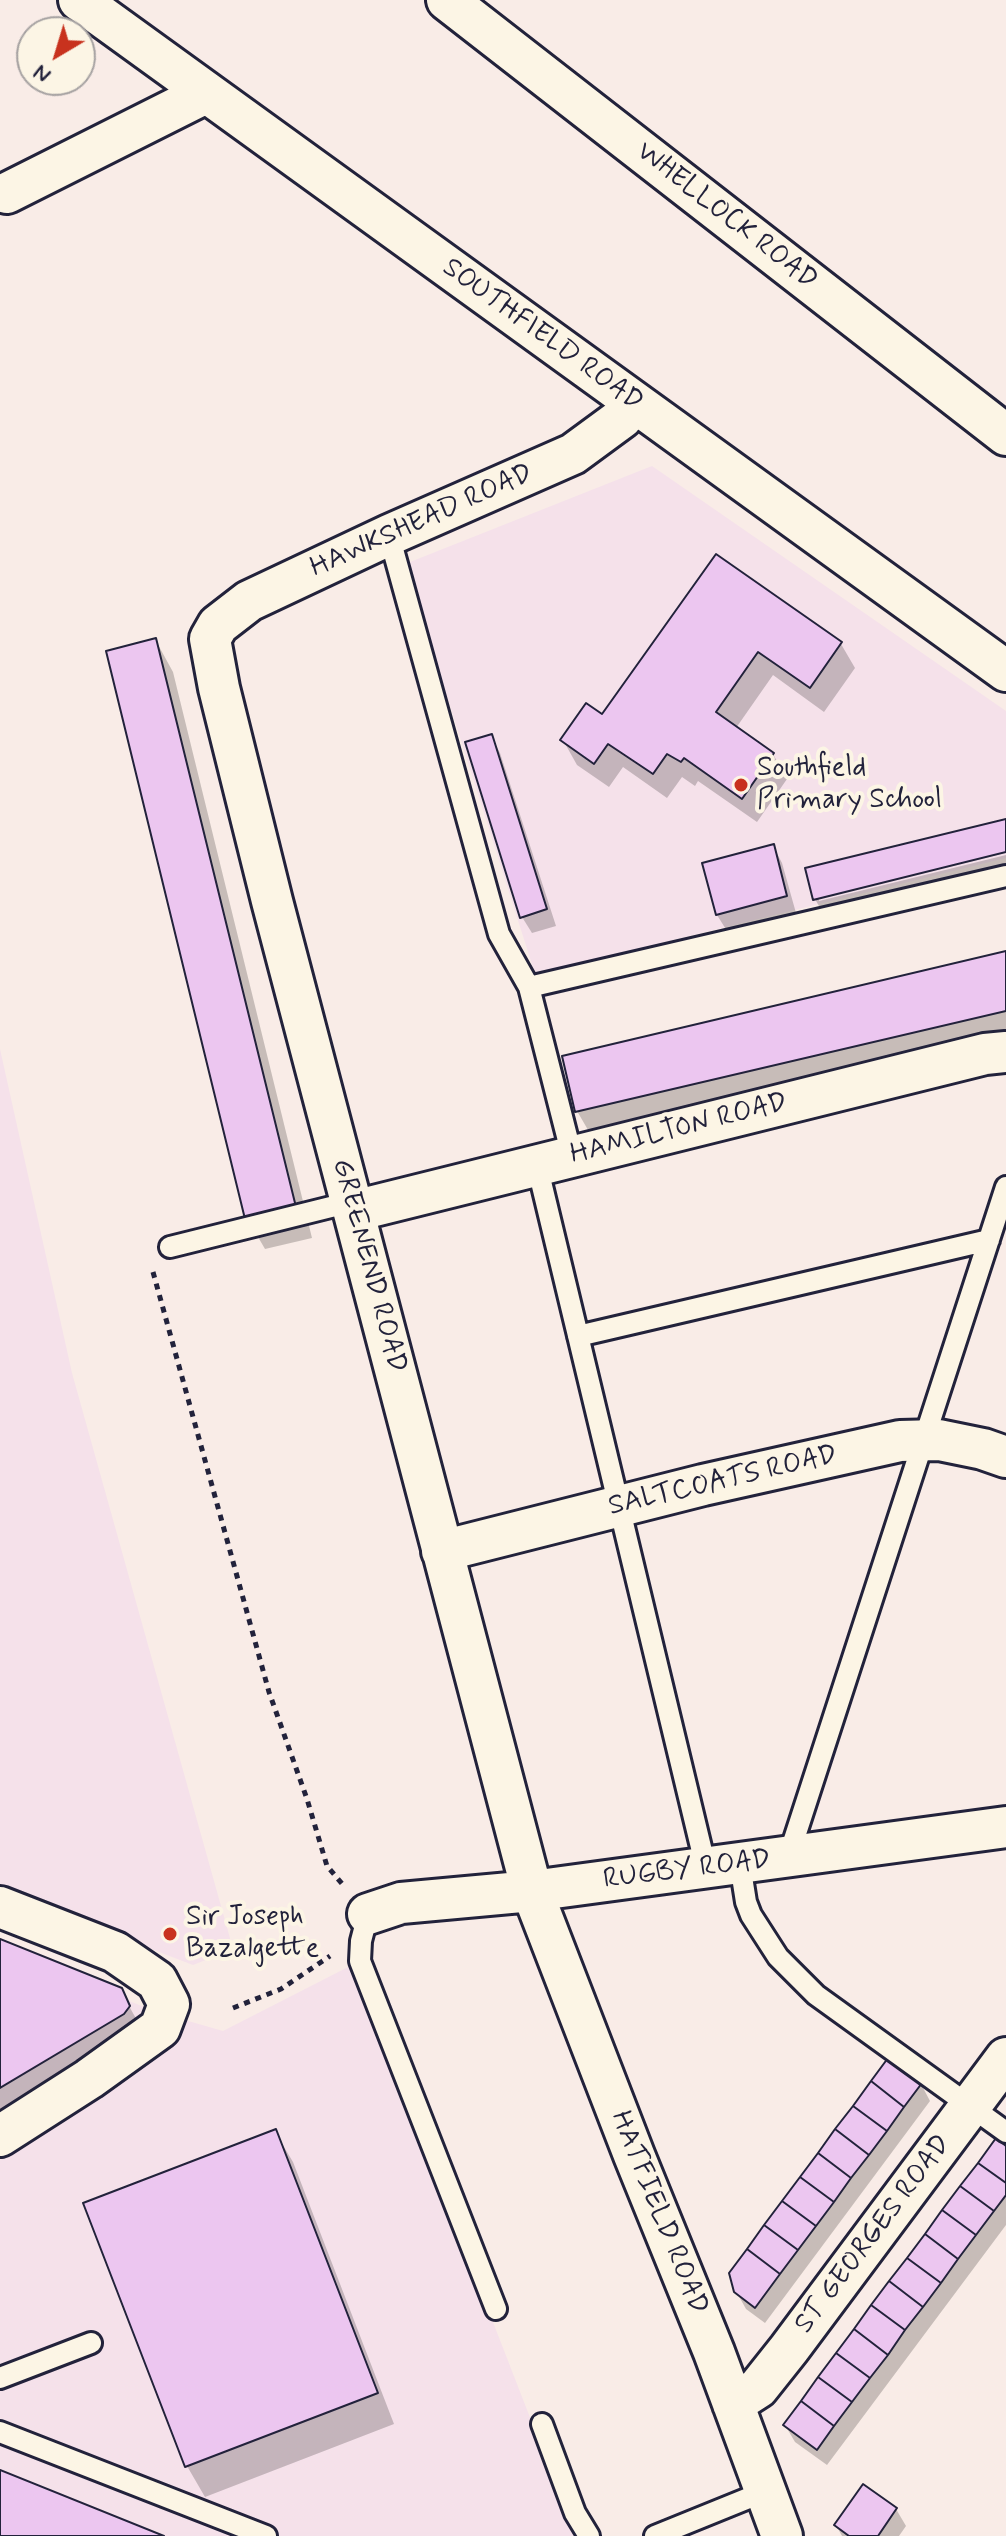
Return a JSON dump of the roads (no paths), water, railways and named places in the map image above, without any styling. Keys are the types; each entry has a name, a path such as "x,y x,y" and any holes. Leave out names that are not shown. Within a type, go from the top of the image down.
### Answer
{"street":[{"name":"SOUTHFIELD ROAD","path":"79,0 1006,671"},
{"name":"WHELLOCK ROAD","path":"447,0 1006,435"},
{"path":"7,193 206,93"},
{"name":"HAWKSHEAD ROAD","path":"210,639 218,625 249,601 573,454 622,418 633,402"},
{"name":"GREENEND ROAD","path":"210,639 219,688 272,901 532,1891"},
{"name":"HAMILTON ROAD","path":"352,1207 985,1054 1006,1052"},
{"name":"SALTCOATS ROAD","path":"442,1551 900,1441 939,1440 1006,1457"},
{"name":"RUGBY ROAD","path":"368,1914 401,1903 532,1891 1006,1827"},
{"name":"HATFIELD ROAD","path":"532,1891 782,2536"},
{"path":"0,1907 115,1952 157,1981 169,2004 160,2028 89,2079 0,2136"},
{"name":"ST GEORGES ROAD","path":"733,2404 758,2388 1006,2058"}],"lane":[{"path":"389,535 499,934 529,987 545,1043 554,1160 578,1336 619,1507 723,1866 778,1957 816,1995 1006,2132"},
{"path":"529,987 1006,876"},
{"path":"788,1858 1006,1187"},
{"path":"170,1247 352,1207"},
{"path":"578,1336 989,1240"},
{"path":"368,1914 360,1961 496,2309"},
{"path":"0,2378 91,2343"},
{"path":"542,2424 575,2513 589,2536"},
{"path":"0,2432 266,2536"},
{"path":"655,2536 766,2491"}],"place":[{"name":"Southfield Primary School","path":"741,785"},
{"name":"Sir Joseph Bazalgette","path":"170,1934"}]}
